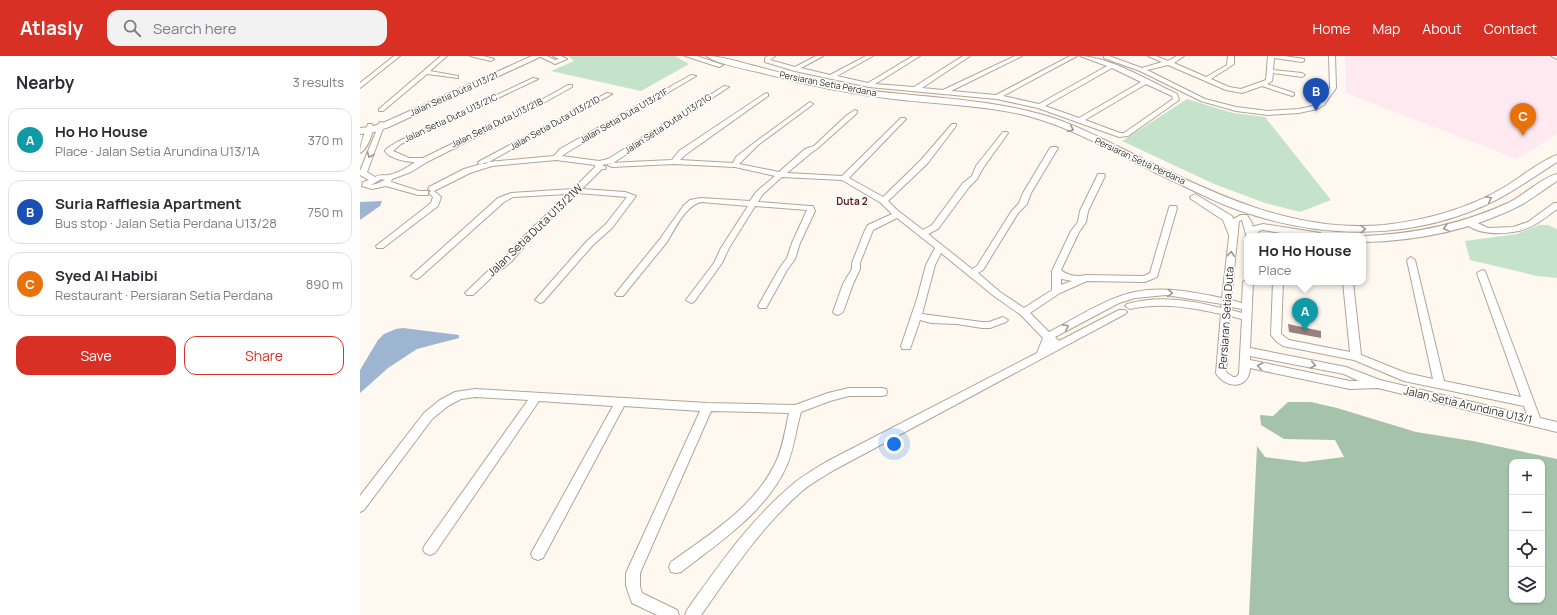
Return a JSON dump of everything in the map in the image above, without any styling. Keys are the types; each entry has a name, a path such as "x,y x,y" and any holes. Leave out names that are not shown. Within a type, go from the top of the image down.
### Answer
{"main road":[{"name":"Jalan Setia Duta U13/21","path":"382,125 532,56"},
{"name":"Jalan Setia Duta U13/21","path":"370,128 382,125 539,56"},
{"name":"Persiaran Setia Perdana","path":"690,56 711,57 794,79 843,89 984,105 1024,113 1064,125 1184,182 1252,211 1324,232"},
{"name":"Persiaran Setia Perdana","path":"711,57 787,84 837,94 872,100 981,111 1018,118 1056,130 1195,197 1244,217 1302,233 1402,225 1469,208 1532,174 1557,158"},
{"path":"360,126 370,128"},
{"path":"360,131 370,128"},
{"path":"1532,174 1547,170 1557,164"},
{"path":"1366,239 1406,236 1436,231 1468,222 1511,206 1557,177"},
{"path":"1184,182 1203,194 1233,208 1244,217 1260,217 1324,232"},
{"path":"1195,197 1228,218 1233,233"},
{"path":"1253,233 1256,229 1263,227 1302,233"}],"street":[{"path":"360,86 397,56"},
{"path":"381,110 444,56"},
{"path":"473,56 491,59"},
{"path":"539,56 554,62 564,60 556,56"},
{"path":"795,69 820,56"},
{"path":"831,77 870,56"},
{"path":"869,85 918,56"},
{"path":"916,89 967,56"},
{"path":"944,92 1019,56"},
{"path":"997,97 1074,56"},
{"path":"770,57 767,60 769,62 869,85 997,97 1040,106 1080,120 1113,134 1126,135 1176,100 1175,95 1146,81 1112,66 1083,56"},
{"path":"1103,56 1142,70 1203,100 1225,107 1268,113 1294,112 1315,108 1322,104 1333,88 1332,56"},
{"path":"1151,56 1228,88 1242,91 1269,81 1271,56 1302,60"},
{"path":"1142,70 1168,63 1181,56"},
{"path":"1206,78 1229,66 1231,64 1231,56"},
{"path":"1040,106 1112,66"},
{"path":"1270,71 1302,75"},
{"path":"426,72 456,77"},
{"name":"Jalan Setia Duta U13/21F","path":"556,158 563,151 693,76"},
{"name":"Jalan Setia Duta U13/21C","path":"408,160 390,153 389,151 399,143 536,79"},
{"path":"1080,120 1146,81"},
{"path":"1262,84 1292,94"},
{"name":"Jalan Setia Duta U13/21B","path":"387,180 424,160 536,105 570,86"},
{"name":"Jalan Setia Duta U13/21G","path":"611,163 726,87"},
{"name":"Jalan Setia Duta U13/21D","path":"467,171 609,94"},
{"path":"674,162 682,153 766,95"},
{"path":"735,164 756,144 810,104"},
{"path":"691,300 718,263 725,248 760,194 855,112"},
{"path":"844,178 903,119"},
{"path":"382,125 363,173 365,185 376,187 387,180 418,192 431,191 457,178 498,163"},
{"path":"884,201 924,162 954,125"},
{"path":"360,151 370,128"},
{"path":"922,234 935,227 966,185 978,172 979,168 1005,133"},
{"path":"972,273 980,268 1014,212 1021,208 1027,193 1054,148"},
{"path":"498,163 497,157 501,152"},
{"path":"431,191 467,171 498,163 556,158 600,165 611,163 674,162 735,164 781,175 844,178 884,201 897,214 997,294 1024,313 1058,346"},
{"path":"401,172 408,160 424,160"},
{"name":"Jalan Setia Duta U13/21W","path":"470,293 491,272 508,260 526,238 600,165"},
{"path":"1057,291 1056,271 1075,231 1079,227 1084,217 1084,211 1101,176"},
{"path":"416,276 506,197 515,194 576,190 625,194 632,196 609,226 590,243 540,300"},
{"path":"380,246 435,204 437,197 431,191"},
{"path":"620,294 664,240 668,232 689,205 701,200 807,207 812,210 791,259 783,269 763,306"},
{"path":"1468,222 1488,231 1514,229 1531,224 1557,205"},
{"path":"1024,313 1057,291 1086,278 1145,279 1154,275 1173,208"},
{"path":"838,312 848,284 856,269 856,263 869,230 871,227 897,214"},
{"path":"1244,217 1248,223 1250,233"},
{"name":"Persiaran Setia Duta","path":"1244,217 1235,220 1233,233 1221,373 1228,379 1239,380 1244,375 1248,285"},
{"path":"906,346 922,298 926,275 930,269 934,252 940,248"},
{"path":"1411,260 1440,384"},
{"path":"1056,271 1062,276 1081,280"},
{"path":"1482,273 1535,421"},
{"path":"1278,285 1276,335 1287,343 1356,357 1404,377 1528,403"},
{"path":"1348,285 1356,357"},
{"path":"1041,354 1049,336 1117,301 1134,294 1148,292 1182,294 1226,308"},
{"path":"692,615 742,544 766,517 798,487 830,466 1141,302 1159,300 1247,312"},
{"path":"1117,301 1113,305 1114,308 1126,309"},
{"path":"915,316 931,320 957,321 982,325 990,325 1003,320"},
{"path":"1245,351 1346,371 1378,384"},
{"path":"1244,363 1350,384 1378,384"},
{"name":"Jalan Setia Arundina U13/1","path":"1378,384 1557,427"},
{"path":"360,506 428,416 444,403 459,395 475,393 707,407 796,409 828,397 849,392 882,392"},
{"path":"430,549 536,397"},
{"path":"538,554 621,401"},
{"path":"672,615 637,598 633,586 633,572 707,407"},
{"path":"676,567 751,507 770,485 781,464 796,409"}],"shaded area":[{"path":"1345,56 1541,56 1557,60 1557,134 1517,159 1346,93"}],"green space":[{"path":"568,56 675,56 689,64 641,91 551,71 574,61"},
{"path":"1187,99 1233,113 1265,117 1331,200 1300,212 1265,203 1214,184 1122,141"},
{"path":"1539,225 1548,225 1557,229 1557,278 1537,276 1470,260 1465,241 1517,234"},
{"path":"1288,402 1311,402 1337,408 1416,432 1473,441 1557,459 1557,615 1249,615 1257,446 1265,457 1304,462 1344,457 1335,440 1284,439 1261,425 1260,415 1273,416"}],"water":[{"path":"382,201 380,206 360,220 360,202"},
{"path":"403,328 459,335 459,338 417,349 388,368 360,393 360,370 378,340 384,334"}],"building":[{"path":"1288,324 1321,331 1321,338 1289,332"}],"place":[{"name":"Suria Rafflesia Apartment","path":"1316,111"},
{"name":"Syed Al Habibi","path":"1523,136"},
{"name":"Ho Ho House","path":"1305,331"}],"district":[{"name":"Duta 2","path":"852,201"}]}
